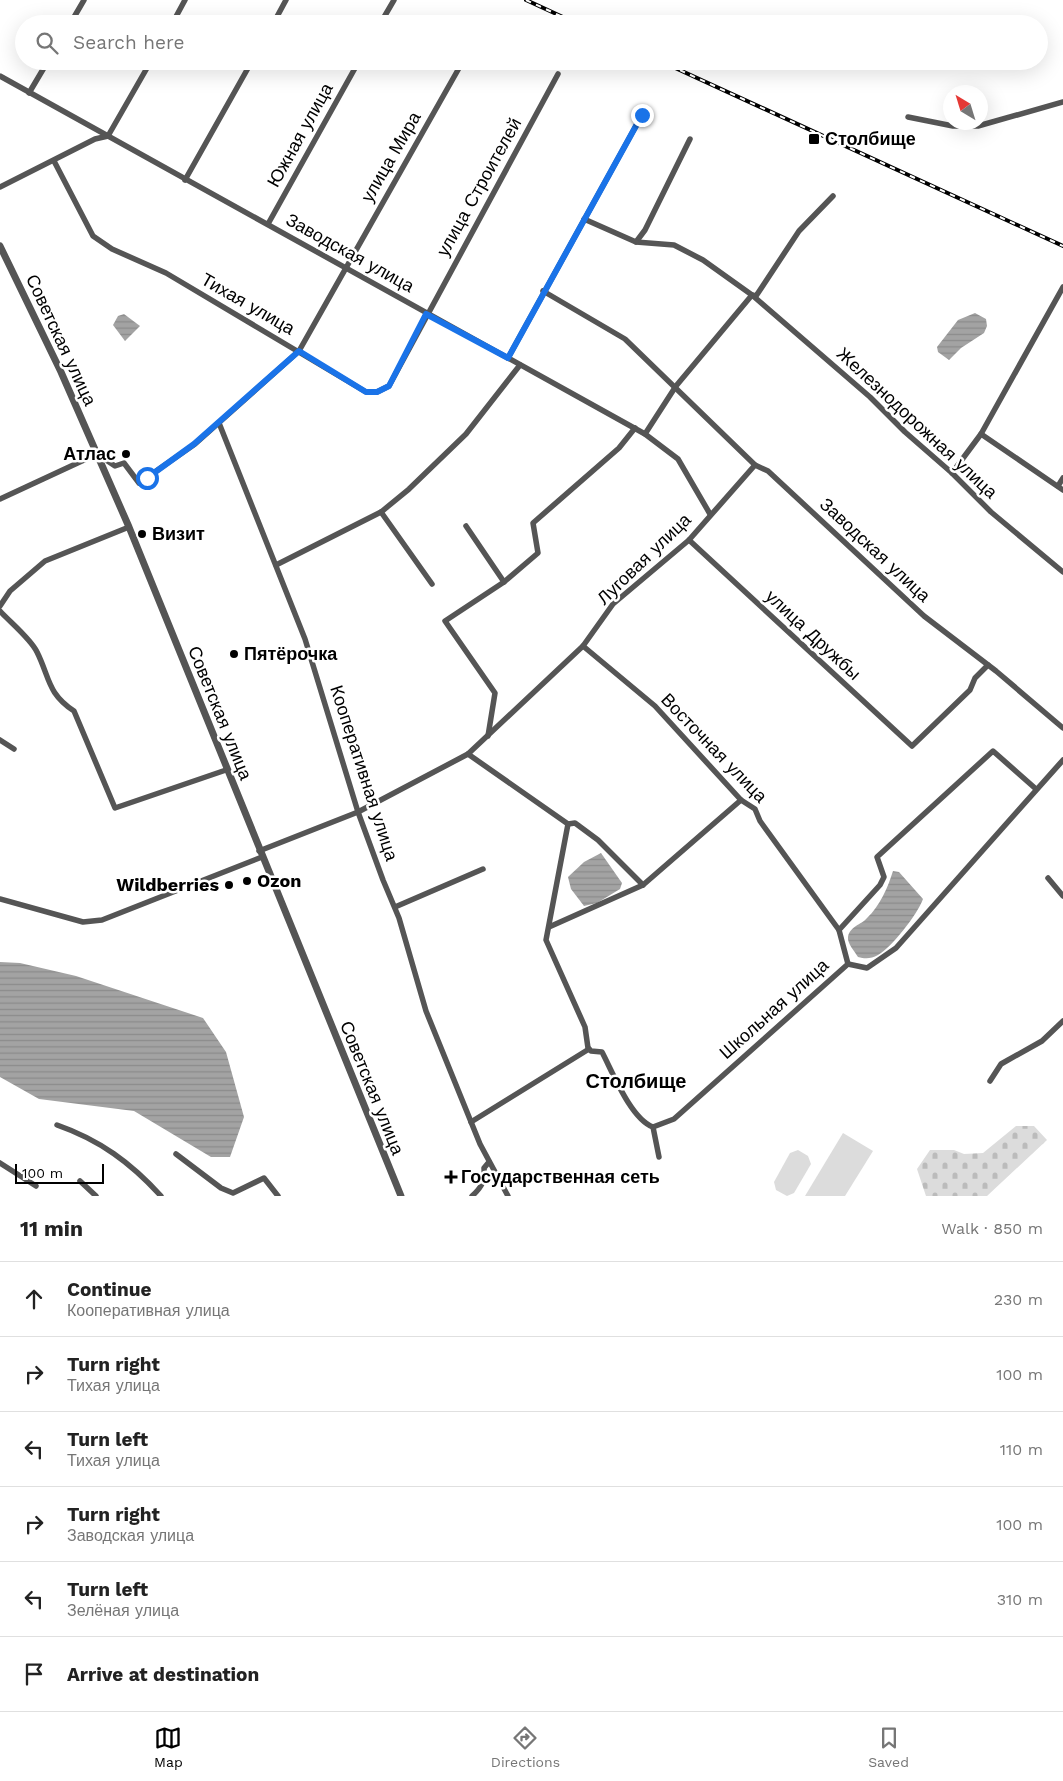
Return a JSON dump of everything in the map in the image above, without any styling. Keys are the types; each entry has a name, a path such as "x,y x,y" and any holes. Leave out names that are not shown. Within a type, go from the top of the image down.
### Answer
{"street":[{"path":"75,15 84,0"},
{"path":"177,15 185,0"},
{"path":"278,15 286,0"},
{"path":"385,15 394,0"},
{"path":"29,93 43,70"},
{"path":"0,186 54,161 95,139 108,136 145,70"},
{"path":"185,180 247,70"},
{"name":"Южная улица","path":"268,224 354,70"},
{"name":"улица Мира","path":"346,268 457,70"},
{"name":"улица Строителей","path":"426,314 558,74"},
{"name":"Заводская улица","path":"0,76 645,434 678,459 710,514"},
{"path":"908,117 954,126 978,126 1063,102"},
{"path":"508,358 543,291 642,115"},
{"path":"636,242 645,230 690,139"},
{"name":"Тихая улица","path":"54,161 93,236 112,249 166,273 366,392 377,392 389,386 426,314"},
{"path":"645,434 676,386 752,295 756,296 798,231 833,196"},
{"name":"Железнодорожная улица","path":"584,219 636,242 674,245 703,260 752,295 870,397 991,512 1063,572"},
{"name":"Советская улица","path":"0,246 61,372 129,527 260,854 401,1196"},
{"path":"0,498 97,454 115,466 124,463 139,483 193,445 299,351 346,268"},
{"path":"952,473 980,434 1063,287"},
{"name":"Заводская улица","path":"543,291 625,339 676,386 755,465 768,471 924,616 988,665 1063,728"},
{"path":"276,565 381,512 409,489 466,434 520,365"},
{"name":"Кооперативная улица","path":"219,423 312,660 358,812 395,907 426,1010 471,1122 489,1162 508,1196"},
{"path":"488,736 495,694 445,621 504,582 538,553 533,523 619,448 635,428"},
{"path":"980,434 1061,488 1063,478"},
{"name":"Луговая улица","path":"0,899 83,922 102,920 358,812 468,754 584,646 613,604 689,540 755,465"},
{"path":"381,512 432,584"},
{"path":"466,526 504,582"},
{"path":"0,606 10,592 45,561 129,527"},
{"name":"улица Дружбы","path":"689,540 912,746 970,690 975,678 988,665"},
{"path":"0,611 37,650 51,690 62,703 74,711 115,808 226,770"},
{"name":"Восточная улица","path":"584,646 655,706 741,800 755,809 760,821 839,930 848,964"},
{"path":"0,740 14,749"},
{"path":"839,930 880,885 884,877 877,857 993,751 1036,789"},
{"path":"468,754 568,824 575,824 598,840 643,885"},
{"name":"Школьная улица","path":"653,1127 674,1119 848,964 867,968 896,948 1063,760"},
{"path":"549,927 643,885 741,800"},
{"path":"568,824 546,940 585,1027 589,1049"},
{"path":"395,907 482,869"},
{"path":"1048,878 1063,896"},
{"path":"990,1081 1000,1064 1042,1041 1063,1021"},
{"path":"471,1122 589,1049 602,1052 633,1109 643,1122 653,1127 659,1156"},
{"path":"57,1125 86,1135 139,1171 161,1196"},
{"path":"176,1154 221,1188 233,1193 264,1178 269,1181 278,1196"},
{"path":"0,1162 36,1186"},
{"path":"472,1196 485,1179 484,1168 489,1162"},
{"path":"80,1181 96,1196"}],"green space":[{"path":"1016,1126 1034,1126 1047,1140 987,1196 926,1196 917,1169 930,1150 954,1150 964,1154 983,1153"},
{"path":"843,1133 873,1151 845,1196 805,1196"},
{"path":"798,1150 808,1156 811,1164 794,1193 787,1196 776,1190 774,1182 790,1153"}],"shaded area":[{"path":"975,313 986,319 987,326 984,333 961,348 949,360 938,352 937,347 958,320"},
{"path":"124,314 140,326 125,341 113,325 118,316"},
{"path":"601,853 622,883 620,889 597,903 584,906 571,889 568,877 584,862"},
{"path":"893,871 899,872 923,899 904,930 884,951 870,958 858,957 849,942 849,933 876,908 886,890"},
{"path":"0,962 20,963 76,976 203,1018 226,1052 244,1117 230,1157 211,1157 134,1111 39,1099 0,1077"}],"railway":[{"path":"526,0 558,15"},
{"path":"680,70 1063,246"}],"place":[{"name":"Столбище","path":"814,139"},
{"name":"Атлас","path":"126,454"},
{"name":"Визит","path":"142,534"},
{"name":"Пятёрочка","path":"234,654"},
{"name":"Ozon","path":"247,881"},
{"name":"Wildberries","path":"229,885"},
{"name":"Государственная сеть","path":"451,1177"}],"district":[{"name":"Столбище","path":"636,1081"}],"route":[{"path":"147,478 194,444 246,400 299,351 366,392 377,392 389,386 426,314 508,358 543,291 642,115"}]}
